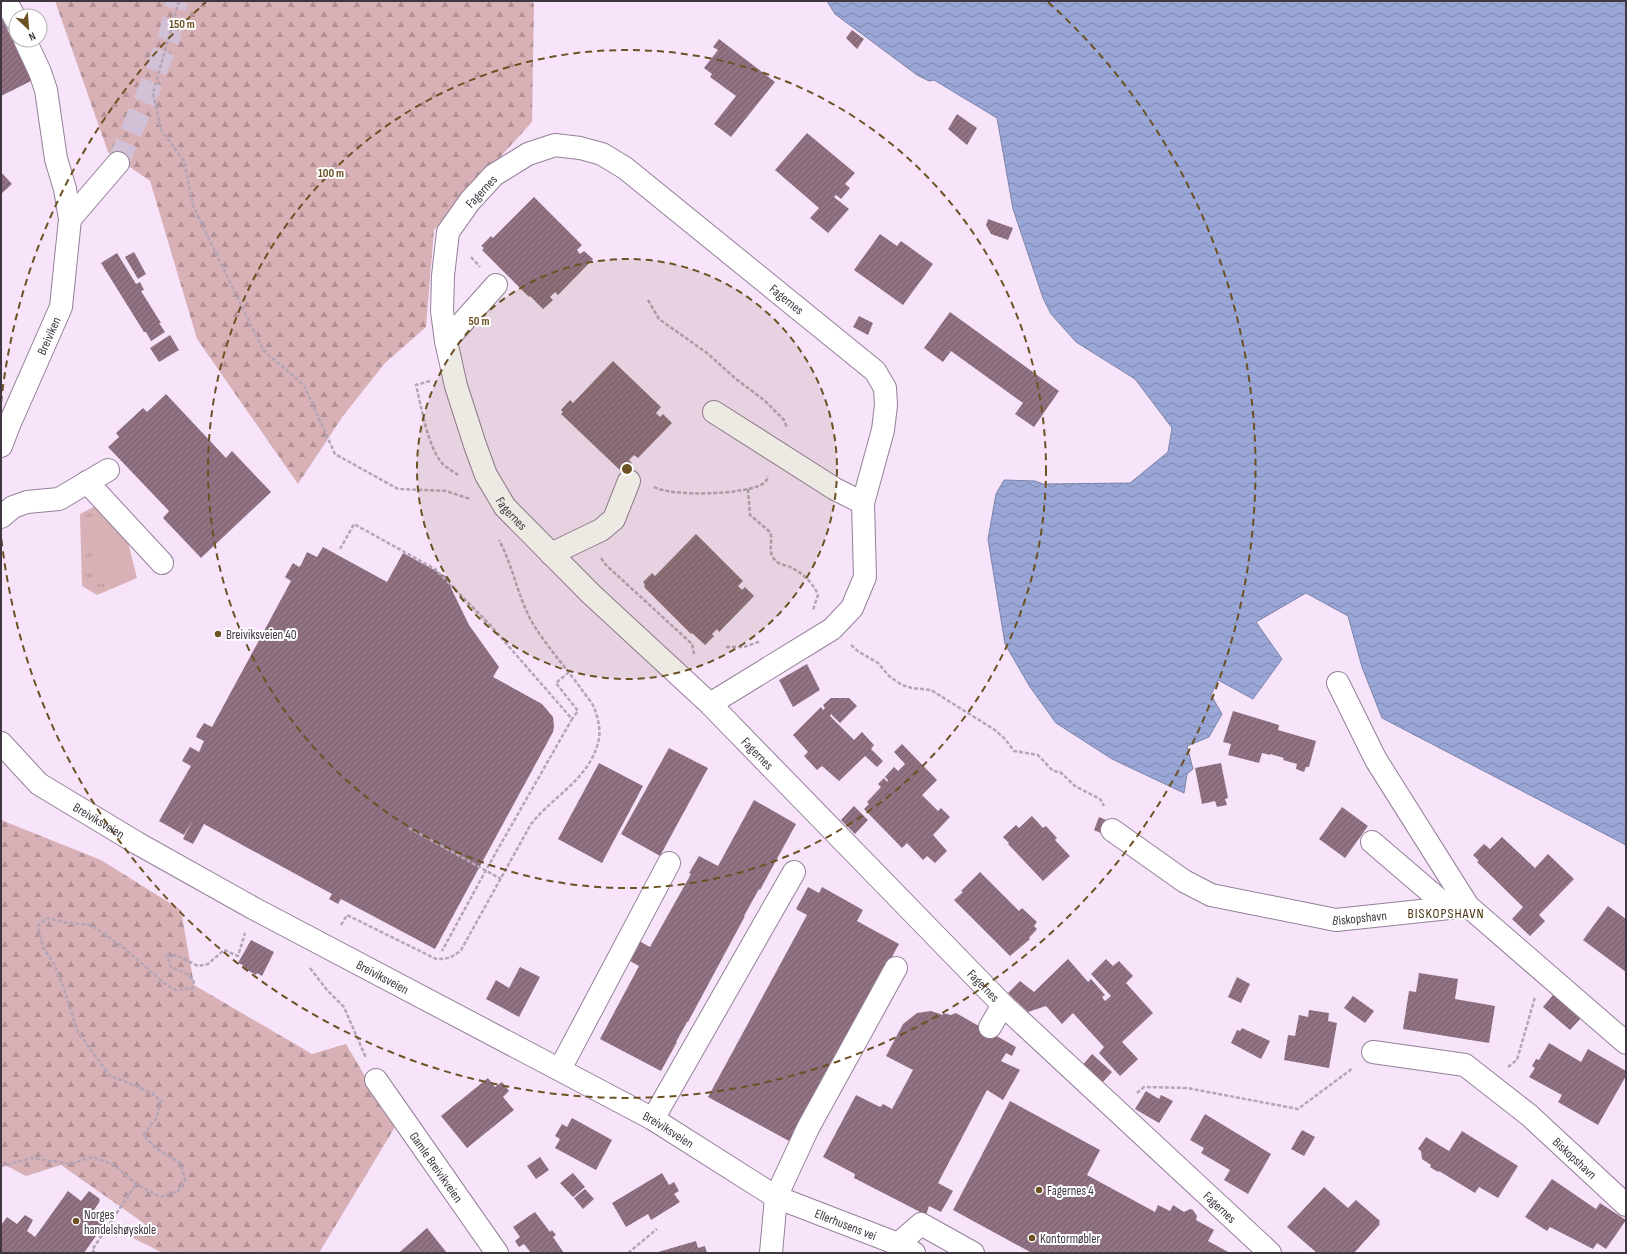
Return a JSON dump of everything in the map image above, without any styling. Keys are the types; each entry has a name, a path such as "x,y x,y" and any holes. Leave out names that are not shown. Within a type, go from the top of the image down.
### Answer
{"street":[{"name":"Breiviken","path":"1,446 5,423 61,307 70,219 65,189 56,158 46,90 40,72 29,48"},
{"name":"Fagernes","path":"710,704 832,629 852,608 865,577 863,503 883,430 886,405 885,388 875,371 625,168 602,154 580,148 555,145 528,154 494,175 470,201 448,232 443,276 442,311 446,341 453,374 475,445 486,475 505,507 591,594 710,704 1003,1005 1270,1253"},
{"path":"70,219 118,163"},
{"path":"446,341 496,285"},
{"path":"714,412 835,488 863,503"},
{"path":"1,517 12,507 27,502 58,499 108,470"},
{"path":"551,554 601,530 614,519 629,481"},
{"path":"87,482 162,563"},
{"path":"1338,683 1376,760 1458,907"},
{"name":"Breiviksveien","path":"1,743 39,784 137,843 289,928 653,1119 776,1197"},
{"name":"Biskopshavn","path":"1112,830 1184,881 1211,895 1336,920 1458,907"},
{"path":"1372,842 1542,970 1626,1043"},
{"path":"560,1069 669,863"},
{"path":"653,1119 794,872"},
{"path":"771,1253 776,1197 808,1128 896,968"},
{"path":"990,1027 1003,1005"},
{"name":"Biskopshavn","path":"1373,1052 1465,1065 1529,1115 1626,1205"},
{"name":"Gamle Breivikveien","path":"376,1080 497,1253"},
{"name":"Ellerhusens vei","path":"776,1197 906,1249"},
{"path":"906,1249 921,1224 973,1253"}],"path":[{"path":"180,1 153,93 161,130 184,161 193,206 264,350 304,385 334,454 398,489 446,491 474,501"},
{"path":"448,232 496,285"},
{"path":"629,481 647,483 658,489 678,493 694,494 758,486 767,480 769,465 785,445 787,429 784,420 764,400 736,379 707,352 659,319 648,300"},
{"path":"453,374 416,384 434,451 439,460 476,487 486,475"},
{"path":"748,488 750,515 770,532 772,536 770,547 774,558 777,562 795,570 816,589 818,595 817,601 814,609 808,614"},
{"path":"340,549 354,524 435,568 490,626 572,719"},
{"path":"601,530 602,560 692,644"},
{"path":"337,931 347,915 436,959 448,959 461,950 531,824 540,813 578,779 589,766 598,743 600,724 595,709 570,672 535,627 526,610 506,553 497,535"},
{"path":"832,629 860,652 878,663 889,676 902,685 912,688 931,690 995,730 1005,739 1014,751 1038,755 1053,771 1060,772 1075,786 1100,799 1113,823 1112,830"},
{"path":"726,647 744,648 764,639"},
{"path":"442,951 486,870 578,711 556,683 570,672"},
{"path":"409,828 500,879"},
{"path":"1,1166 32,1158 71,1164 92,1157 113,1164 136,1184 160,1197 178,1191 185,1180 181,1164 156,1148 143,1135 156,1119 162,1101 150,1092 109,1075 78,1032 62,983 54,964 43,946 38,926 46,918 68,923 91,925 123,947 165,984 176,990 193,988 194,980 187,974 171,967 167,956 176,955 198,966 208,964 224,950 238,956"},
{"path":"308,964 327,990 344,1007 376,1080"},
{"path":"1487,1082 1517,1060 1542,970"},
{"path":"1144,1087 1187,1088 1298,1109 1336,1082 1373,1052"},
{"path":"95,1253 92,1250 136,1184"},
{"path":"628,1253 657,1229"}],"green space":[{"path":"55,1 531,1 534,4 532,122 434,230 426,327 385,363 343,416 298,484 197,339 150,181 108,152"},
{"path":"101,503 105,574 109,590 97,595 82,586 80,514"},
{"path":"105,510 126,534 137,578 109,590 105,575 99,575 83,526"},
{"path":"1,820 101,860 181,910 194,985 312,1054 346,1044 395,1127 319,1253 163,1253 133,1238 145,1224 61,1165 26,1176 1,1163"}],"water":[{"path":"827,1 1626,1 1626,845 1382,718 1362,667 1348,616 1306,593 1256,622 1282,659 1253,699 1218,680 1211,695 1222,714 1209,737 1187,746 1193,769 1187,774 1184,793 1112,759 1056,723 1030,687 1005,644 988,539 996,494 1004,480 1035,481 1043,484 1130,483 1168,452 1172,428 1135,379 1076,342 1051,314 1043,298 1013,209 997,118 934,80 929,81 917,75 835,14"}],"building":[{"path":"1,17 8,31 8,48 17,48 33,80 1,96"},
{"path":"852,30 864,39 857,49 846,38"},
{"path":"719,39 775,82 731,137 714,124 736,96 710,77 712,74 704,68 718,50 713,47"},
{"path":"957,114 977,128 967,145 948,129"},
{"path":"807,133 855,173 845,184 850,188 841,199 836,195 834,197 849,209 828,233 810,218 819,208 775,170"},
{"path":"1,172 12,184 1,194"},
{"path":"534,197 582,245 577,250 580,254 584,251 593,259 558,295 555,292 550,297 553,300 543,309 482,250 484,248 481,246 491,236 493,238"},
{"path":"988,219 1013,228 1008,240 991,234 986,225"},
{"path":"880,234 897,246 901,241 933,264 903,305 854,270"},
{"path":"134,252 146,274 138,279 125,257"},
{"path":"117,253 136,284 140,282 144,290 141,291 165,332 151,341 101,263"},
{"path":"950,312 1059,391 1034,427 1015,414 1023,403 951,351 943,362 924,348"},
{"path":"859,316 873,323 868,335 853,327"},
{"path":"170,335 179,350 159,362 150,348"},
{"path":"613,361 661,407 656,413 660,417 663,414 672,423 638,458 634,455 629,460 632,463 623,473 561,414 563,412 561,410 570,400 573,403"},
{"path":"166,394 226,458 232,451 271,492 201,558 163,518 169,511 108,447 119,437 116,433 143,408 147,412"},
{"path":"696,534 743,581 738,586 742,590 745,587 754,596 719,632 717,629 712,634 714,636 705,645 692,633 691,634 644,587 645,585 643,582 652,573 655,576"},
{"path":"323,547 387,582 403,553 449,578 451,588 469,625 499,667 493,677 542,704 553,717 553,732 435,949 341,899 338,904 329,899 332,894 204,824 193,844 183,839 193,819 184,835 159,821 191,766 182,761 190,747 199,752 204,741 196,737 197,734 204,723 212,727 291,581 285,577 293,563 299,567 307,552 317,557"},
{"path":"807,664 820,690 793,707 779,680"},
{"path":"831,698 849,698 857,706 840,723 831,714 830,716 854,740 862,732 874,745 871,749 883,761 877,767 865,756 839,781 822,766 817,770 804,756 808,752 793,735 821,707 823,710 825,708 823,705"},
{"path":"1233,711 1279,725 1278,730 1316,741 1309,767 1306,767 1304,772 1296,769 1297,764 1270,754 1262,753 1259,763 1228,755 1231,744 1223,742"},
{"path":"902,744 937,780 922,795 938,811 941,808 950,817 933,835 947,851 935,863 927,856 923,860 907,843 902,848 864,809 869,804 867,802 881,787 878,784 884,778 887,782 888,780 885,777 894,767 898,771 905,764 894,752"},
{"path":"669,748 708,768 660,856 621,834"},
{"path":"599,763 643,786 602,863 558,839"},
{"path":"1221,763 1228,798 1225,799 1227,805 1217,807 1215,801 1202,804 1195,768"},
{"path":"754,800 796,824 744,916 661,1071 600,1039 639,966 628,960 639,941 650,947 691,874 689,873 699,856 718,866"},
{"path":"854,806 868,820 855,834 841,820"},
{"path":"1342,807 1368,826 1345,858 1319,839"},
{"path":"1032,816 1043,828 1046,826 1057,838 1055,840 1070,856 1043,881 1003,837 1016,825 1019,828"},
{"path":"1099,817 1111,822 1105,835 1094,830"},
{"path":"1502,837 1535,868 1548,854 1574,879 1539,915 1545,921 1530,936 1512,919 1523,907 1477,862 1479,861 1473,855 1484,844 1490,849"},
{"path":"980,872 1019,911 1022,908 1037,922 1034,926 1037,929 1029,938 1030,939 1010,956 954,900"},
{"path":"808,887 819,893 822,887 863,910 857,921 899,944 791,1142 708,1097 807,915 796,909"},
{"path":"1608,906 1626,919 1626,972 1583,940"},
{"path":"251,940 274,952 262,976 257,973 256,975 238,963"},
{"path":"1068,959 1088,982 1091,979 1105,995 1102,997 1105,1001 1111,996 1091,974 1106,959 1113,966 1119,961 1133,976 1126,983 1153,1013 1122,1042 1138,1059 1120,1076 1099,1053 1104,1047 1073,1013 1062,1024 1046,1006 1028,1012 1008,993 1020,981 1034,992"},
{"path":"520,967 540,977 519,1017 486,999 496,980 509,988"},
{"path":"1419,973 1458,979 1455,999 1495,1006 1489,1043 1403,1029 1409,991 1416,992"},
{"path":"1237,977 1250,984 1241,1003 1228,997"},
{"path":"1553,995 1581,1018 1570,1030 1543,1007"},
{"path":"1353,996 1374,1011 1365,1023 1344,1008"},
{"path":"1309,1010 1329,1013 1328,1021 1337,1023 1329,1068 1284,1060 1288,1035 1295,1036 1299,1015 1308,1017"},
{"path":"931,1011 943,1015 943,1013 951,1015 956,1013 1016,1047 1012,1056 1006,1053 1001,1061 1020,1070 1003,1100 987,1090 938,1183 953,1191 941,1212 929,1206 926,1215 854,1178 855,1174 823,1157 856,1095 880,1107 883,1104 892,1109 913,1070 886,1056 903,1024 917,1013"},
{"path":"1242,1028 1270,1041 1261,1059 1231,1043 1237,1030 1240,1031"},
{"path":"1549,1043 1581,1062 1588,1049 1626,1071 1626,1076 1598,1125 1558,1102 1562,1095 1529,1077 1535,1068 1532,1066 1536,1059 1539,1060"},
{"path":"1092,1054 1112,1072 1101,1084 1082,1066"},
{"path":"488,1078 495,1087 502,1082 509,1091 503,1097 514,1110 467,1148 441,1116"},
{"path":"1146,1091 1159,1099 1161,1095 1173,1101 1159,1123 1135,1109"},
{"name":"Fagernes 4","path":"1010,1101 1100,1150 1087,1175 1155,1212 1158,1205 1170,1211 1173,1205 1184,1212 1190,1209 1193,1210 1197,1216 1196,1220 1214,1230 1208,1241 1230,1253 1032,1253 953,1210"},
{"path":"1205,1114 1271,1154 1248,1194 1224,1180 1230,1170 1201,1153 1204,1148 1190,1140"},
{"path":"572,1118 612,1140 596,1170 555,1148 560,1139 555,1136 562,1124 567,1127"},
{"path":"1302,1130 1315,1137 1304,1156 1291,1149"},
{"path":"1462,1131 1518,1166 1498,1198 1479,1187 1475,1193 1430,1167 1431,1165 1422,1159 1421,1151 1418,1149 1426,1137 1449,1151"},
{"path":"540,1157 549,1170 536,1179 527,1166"},
{"path":"573,1173 585,1187 573,1197 560,1183"},
{"path":"662,1173 669,1185 674,1182 679,1191 674,1194 680,1202 651,1220 648,1214 626,1227 612,1203"},
{"path":"1552,1179 1596,1209 1600,1203 1626,1220 1606,1249 1597,1243 1593,1249 1550,1227 1547,1231 1525,1217"},
{"path":"1324,1187 1348,1208 1356,1200 1380,1221 1380,1224 1354,1253 1317,1253 1287,1227"},
{"path":"585,1189 594,1199 583,1209 574,1198"},
{"name":"Norges handelshøyskole","path":"68,1191 81,1201 89,1191 100,1199 94,1210 107,1220 84,1253 1,1253 1,1225 7,1217 17,1224 25,1215 33,1220 27,1231 35,1237"},
{"path":"535,1212 550,1232 552,1230 556,1235 553,1237 564,1253 531,1253 524,1244 519,1247 515,1241 520,1237 513,1227"},
{"path":"427,1228 447,1253 398,1253 402,1250"},
{"path":"696,1241 698,1248 705,1246 707,1253 658,1253 658,1252"}],"tunnel":[{"path":"118,163 169,38 177,1"}],"place":[{"name":"Breiviksveien 40","path":"218,634"},
{"name":"Fagernes 4","path":"1039,1190"},
{"name":"Norges handelshøyskole","path":"76,1221"},
{"name":"Kontormøbler","path":"1032,1238"}],"district":[{"name":"BISKOPSHAVN","path":"1446,913"}]}
